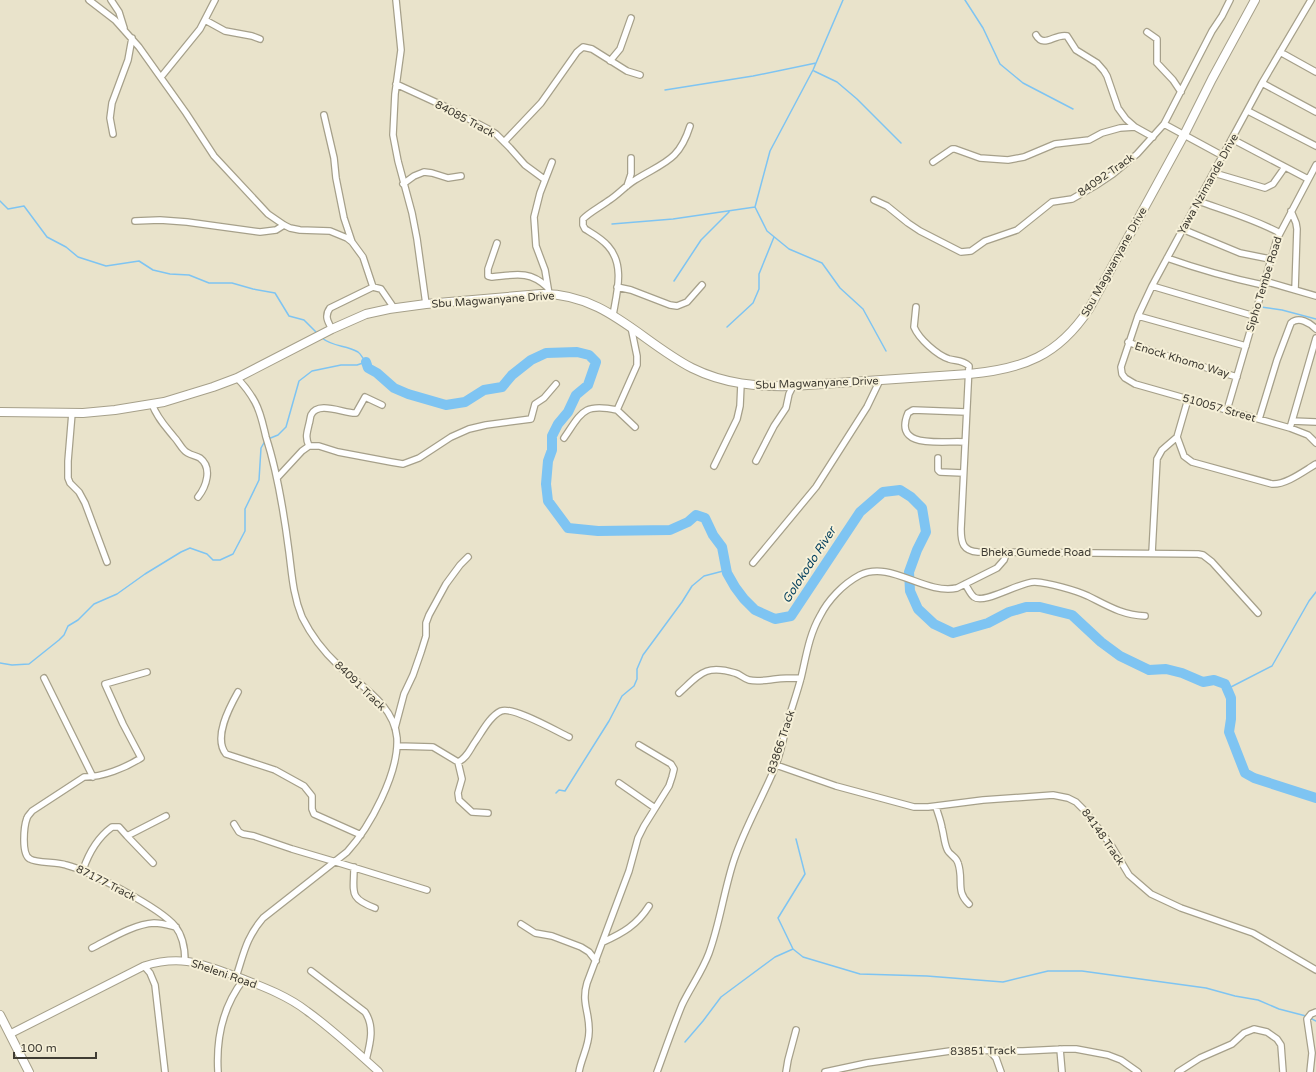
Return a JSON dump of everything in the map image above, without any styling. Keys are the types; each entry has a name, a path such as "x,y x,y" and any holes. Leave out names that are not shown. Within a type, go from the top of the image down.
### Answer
{"main road":[{"name":"Sbu Magwanyane Drive","path":"0,412 72,413 115,410 152,404 189,395 238,378 330,330 366,314 394,308 548,291 577,298 601,308 631,327 672,357 694,369 718,378 741,384 770,387 793,386 969,374 1003,370 1027,362 1049,351 1074,330 1089,309 1184,135 1212,79 1255,0"},
{"path":"0,1015 29,1072"}],"street":[{"path":"88,0 124,28 161,78 219,162 268,214 284,225 300,230 330,231 341,235 352,242"},
{"path":"111,0 124,28"},
{"path":"161,78 187,46 205,20 215,0"},
{"path":"396,0 401,50 394,103 394,136 403,184 417,239 426,304"},
{"name":"84092 Track","path":"874,200 887,206 920,231 961,252 975,250 985,241 1017,230 1052,202 1072,199 1113,174 1137,154 1153,137 1164,124 1212,31 1230,0"},
{"name":"Yawa Nzimande Drive","path":"1122,374 1121,367 1128,342 1152,286 1262,83 1311,0"},
{"path":"610,61 620,49 632,18"},
{"path":"205,20 225,31 260,39"},
{"path":"1147,32 1157,39 1157,63 1173,80 1181,92"},
{"path":"1036,34 1038,39 1044,41 1064,35 1067,36 1076,50 1101,68 1107,76 1120,112 1135,127 1153,137"},
{"path":"113,134 110,118 112,103 128,60 132,38"},
{"path":"504,142 541,103 580,49 585,47 592,49 627,71 640,75"},
{"path":"1280,52 1316,72"},
{"path":"1262,83 1316,112"},
{"name":"84085 Track","path":"396,84 476,122 496,134 525,165 544,179"},
{"path":"1248,111 1316,146"},
{"path":"324,116 334,158 336,178 344,218 352,242 363,257 373,287"},
{"path":"1164,124 1222,156"},
{"path":"613,315 618,273 615,255 607,244 585,228 582,222 586,216 627,186 665,164 674,156 684,144 690,126"},
{"path":"933,162 955,149 980,158 996,160 1016,159 1055,144 1089,140 1102,133 1135,127"},
{"path":"1232,139 1308,179"},
{"path":"627,186 631,174 631,158"},
{"path":"548,291 545,270 536,246 534,217 544,179 552,162"},
{"name":"Sipho Tembe Road","path":"1227,410 1270,260 1280,232 1316,165"},
{"path":"1214,173 1265,188 1273,184 1285,167"},
{"path":"403,184 414,176 424,172 432,173 445,178 461,176"},
{"path":"1198,201 1243,216 1280,232"},
{"path":"1291,211 1297,229 1295,290"},
{"path":"135,221 160,220 188,222 260,232 276,230 284,225"},
{"path":"1182,229 1240,253 1270,260"},
{"path":"497,243 488,269 488,276 492,277 517,274 528,275 536,278 548,291"},
{"path":"1167,258 1216,274 1264,283 1316,296"},
{"path":"617,287 632,290 670,305 677,306 687,302 702,285"},
{"path":"1152,286 1254,316"},
{"path":"330,330 327,316 330,308 373,287 380,289 394,308"},
{"path":"916,307 913,324 916,332 942,356 966,363 969,366 969,374"},
{"path":"1138,316 1246,346"},
{"path":"1260,419 1277,360 1291,323 1294,320 1301,320 1316,329"},
{"path":"617,410 637,365 637,356 631,327"},
{"path":"1290,428 1316,338"},
{"name":"Enock Khomo Way","path":"1128,342 1165,356 1237,377"},
{"name":"Bheka Gumede Road","path":"969,374 961,529 963,545 971,552 1152,553 1203,555 1208,558 1258,612"},
{"name":"510057 Street","path":"1122,374 1129,382 1135,384 1290,428 1308,436 1316,443"},
{"name":"84091 Track","path":"218,1072 219,1046 224,1013 240,978 247,941 255,927 268,914 336,862 347,852 361,835 387,787 393,771 397,746 395,728 385,709 363,686 319,646 307,628 294,593 287,536 277,478 267,440 255,402 238,378"},
{"path":"753,563 816,488 864,412 880,380"},
{"path":"277,478 302,451 309,446 319,446 338,452 396,463 411,462 451,437 469,429 531,418 535,404 544,398 556,384"},
{"path":"714,466 737,419 740,406 741,384"},
{"path":"756,462 774,426 786,408 789,394 793,386"},
{"path":"309,446 306,440 312,414 315,410 322,408 356,413 364,397 382,405"},
{"path":"1152,553 1157,459 1162,450 1176,437 1188,399"},
{"path":"152,404 158,418 184,450 199,458 204,464 207,479 205,489 198,497"},
{"path":"564,438 580,414 584,410 590,408 598,407 617,410 635,428"},
{"path":"965,442 930,442 915,440 909,436 906,426 908,414 914,410 966,412"},
{"path":"72,413 68,478 70,483 79,492 85,503 107,562"},
{"path":"1292,421 1316,422"},
{"path":"1176,437 1184,456 1192,462 1272,484 1284,482 1316,464"},
{"path":"938,458 939,472 963,473"},
{"name":"83866 Track","path":"657,1072 683,1005 709,953 734,859 748,824 776,765 801,678 812,633 820,616 833,597 844,586 860,575 872,571 884,572 927,586 944,589 957,588 997,568 1004,560 1007,552"},
{"path":"395,728 404,694 413,675 426,636 426,623 429,615 446,584 468,557"},
{"path":"965,584 974,596 980,598 1007,591 1025,583 1040,583 1079,593 1119,612 1130,615 1145,616"},
{"path":"679,693 705,670 712,669 723,670 747,679 761,681 801,678"},
{"path":"44,678 93,777 118,769 142,758 123,724 105,684 147,672"},
{"path":"238,692 226,716 220,739 221,745 226,754 275,770 304,786 312,796 312,809 314,814 361,835"},
{"path":"458,762 468,754 492,719 504,710 517,712 569,737"},
{"path":"579,1072 589,1032 584,995 587,983 629,871 638,838 669,786 672,777 673,766 669,762 639,745"},
{"path":"397,746 433,747 458,762 462,780 458,792 459,800 472,812 488,813"},
{"name":"84148 Track","path":"776,765 836,786 914,807 936,807 983,800 1053,795 1068,798 1076,802 1085,811 1111,845 1129,875 1151,894 1181,908 1253,933 1316,970"},
{"name":"87177 Track","path":"93,777 84,777 32,810 25,826 25,851 28,857 32,860 64,864 82,870 156,910 171,922 180,933 184,948 185,961"},
{"path":"619,783 655,808"},
{"path":"936,807 948,851 956,857 958,862 961,893 969,904"},
{"path":"127,836 166,816"},
{"path":"234,824 239,832 243,834 254,836 292,850 354,867 427,890"},
{"path":"82,870 93,846 110,828 114,826 118,826 153,863"},
{"path":"354,867 355,896 359,901 375,908"},
{"path":"603,942 635,924 649,906"},
{"path":"92,948 134,928 148,924 161,924 176,927"},
{"path":"521,924 530,931 552,936 581,947 589,952 596,961"},
{"name":"Sheleni Road","path":"10,1034 144,966 165,961 185,961 202,964 240,978 284,997 307,1010 379,1072"},
{"path":"144,966 150,973 155,985 165,1072"},
{"path":"311,971 365,1012 368,1016 371,1035 366,1060"},
{"path":"1310,1072 1312,1053 1307,1019 1311,1014 1316,1012"},
{"path":"1178,1072 1200,1058 1232,1044 1244,1033 1254,1029 1267,1032 1277,1039 1281,1045 1283,1072"},
{"path":"786,1072 796,1030"},
{"path":"1060,1049 1062,1072"},
{"name":"83851 Track","path":"824,1072 950,1051 1023,1051 1060,1049 1076,1049 1108,1055 1122,1060 1138,1072"},
{"path":"989,1050 998,1062 1001,1072"}],"waterway":[{"path":"843,0 813,70 770,151 755,207 767,231 789,249 822,263 840,288 863,309 886,351"},
{"path":"965,0 983,28 1000,64 1023,83 1073,109"},
{"path":"665,90 753,76 816,63"},
{"path":"814,71 837,82 857,99 901,143"},
{"path":"0,201 8,209 24,206 47,237 66,247 78,257 106,266 139,261 153,270 170,274 189,275 209,283 232,283 275,293 289,316 304,320 318,334"},
{"path":"612,224 673,219 755,207"},
{"path":"674,281 701,240 729,212"},
{"path":"727,327 753,303 759,289 759,274 774,237"},
{"path":"1261,307 1282,310 1316,319"},
{"path":"268,439 278,435 286,427 299,381 312,371 341,365 357,365 366,362 358,352 331,343 322,338"},
{"name":"Golokodo River","path":"366,362 368,368 377,373 394,388 408,394 446,405 465,402 484,390 502,387 512,375 531,360 546,353 577,352 589,355 596,362 588,385 576,395 568,412 558,424 552,436 552,450 548,461 546,484 548,501 568,528 598,531 670,530 688,522 696,515 705,518 713,535 722,547 727,573 735,587 755,610 775,619 791,616 860,512 883,492 900,490 911,497 922,508 926,532 917,550 909,572 910,591 918,609 934,624 953,633 988,623 1009,612 1026,607 1040,607 1072,615 1101,642 1120,656 1149,670 1166,669 1182,673 1203,682 1214,680 1225,684 1231,698 1231,719 1229,732 1245,773 1254,778 1316,798"},
{"path":"0,663 12,665 29,664 59,640 64,635 68,626 78,620 94,604 117,594 145,574 181,552 190,548 207,554 213,560 220,560 233,554 245,531 245,509 259,480 261,448 265,441"},
{"path":"556,793 559,790 565,791 609,721 622,696 634,686 637,679 637,669 643,655 692,586 704,576 727,570"},
{"path":"1227,689 1272,666 1309,601 1316,592"},
{"path":"796,839 805,874 778,918 793,949 803,957 860,974 927,976 1003,982 1048,971 1082,971 1206,988 1235,996 1258,1000 1279,1009 1306,1016"},
{"path":"685,1042 721,997 775,957 793,949"},
{"path":"1310,1018 1316,1021"}]}
